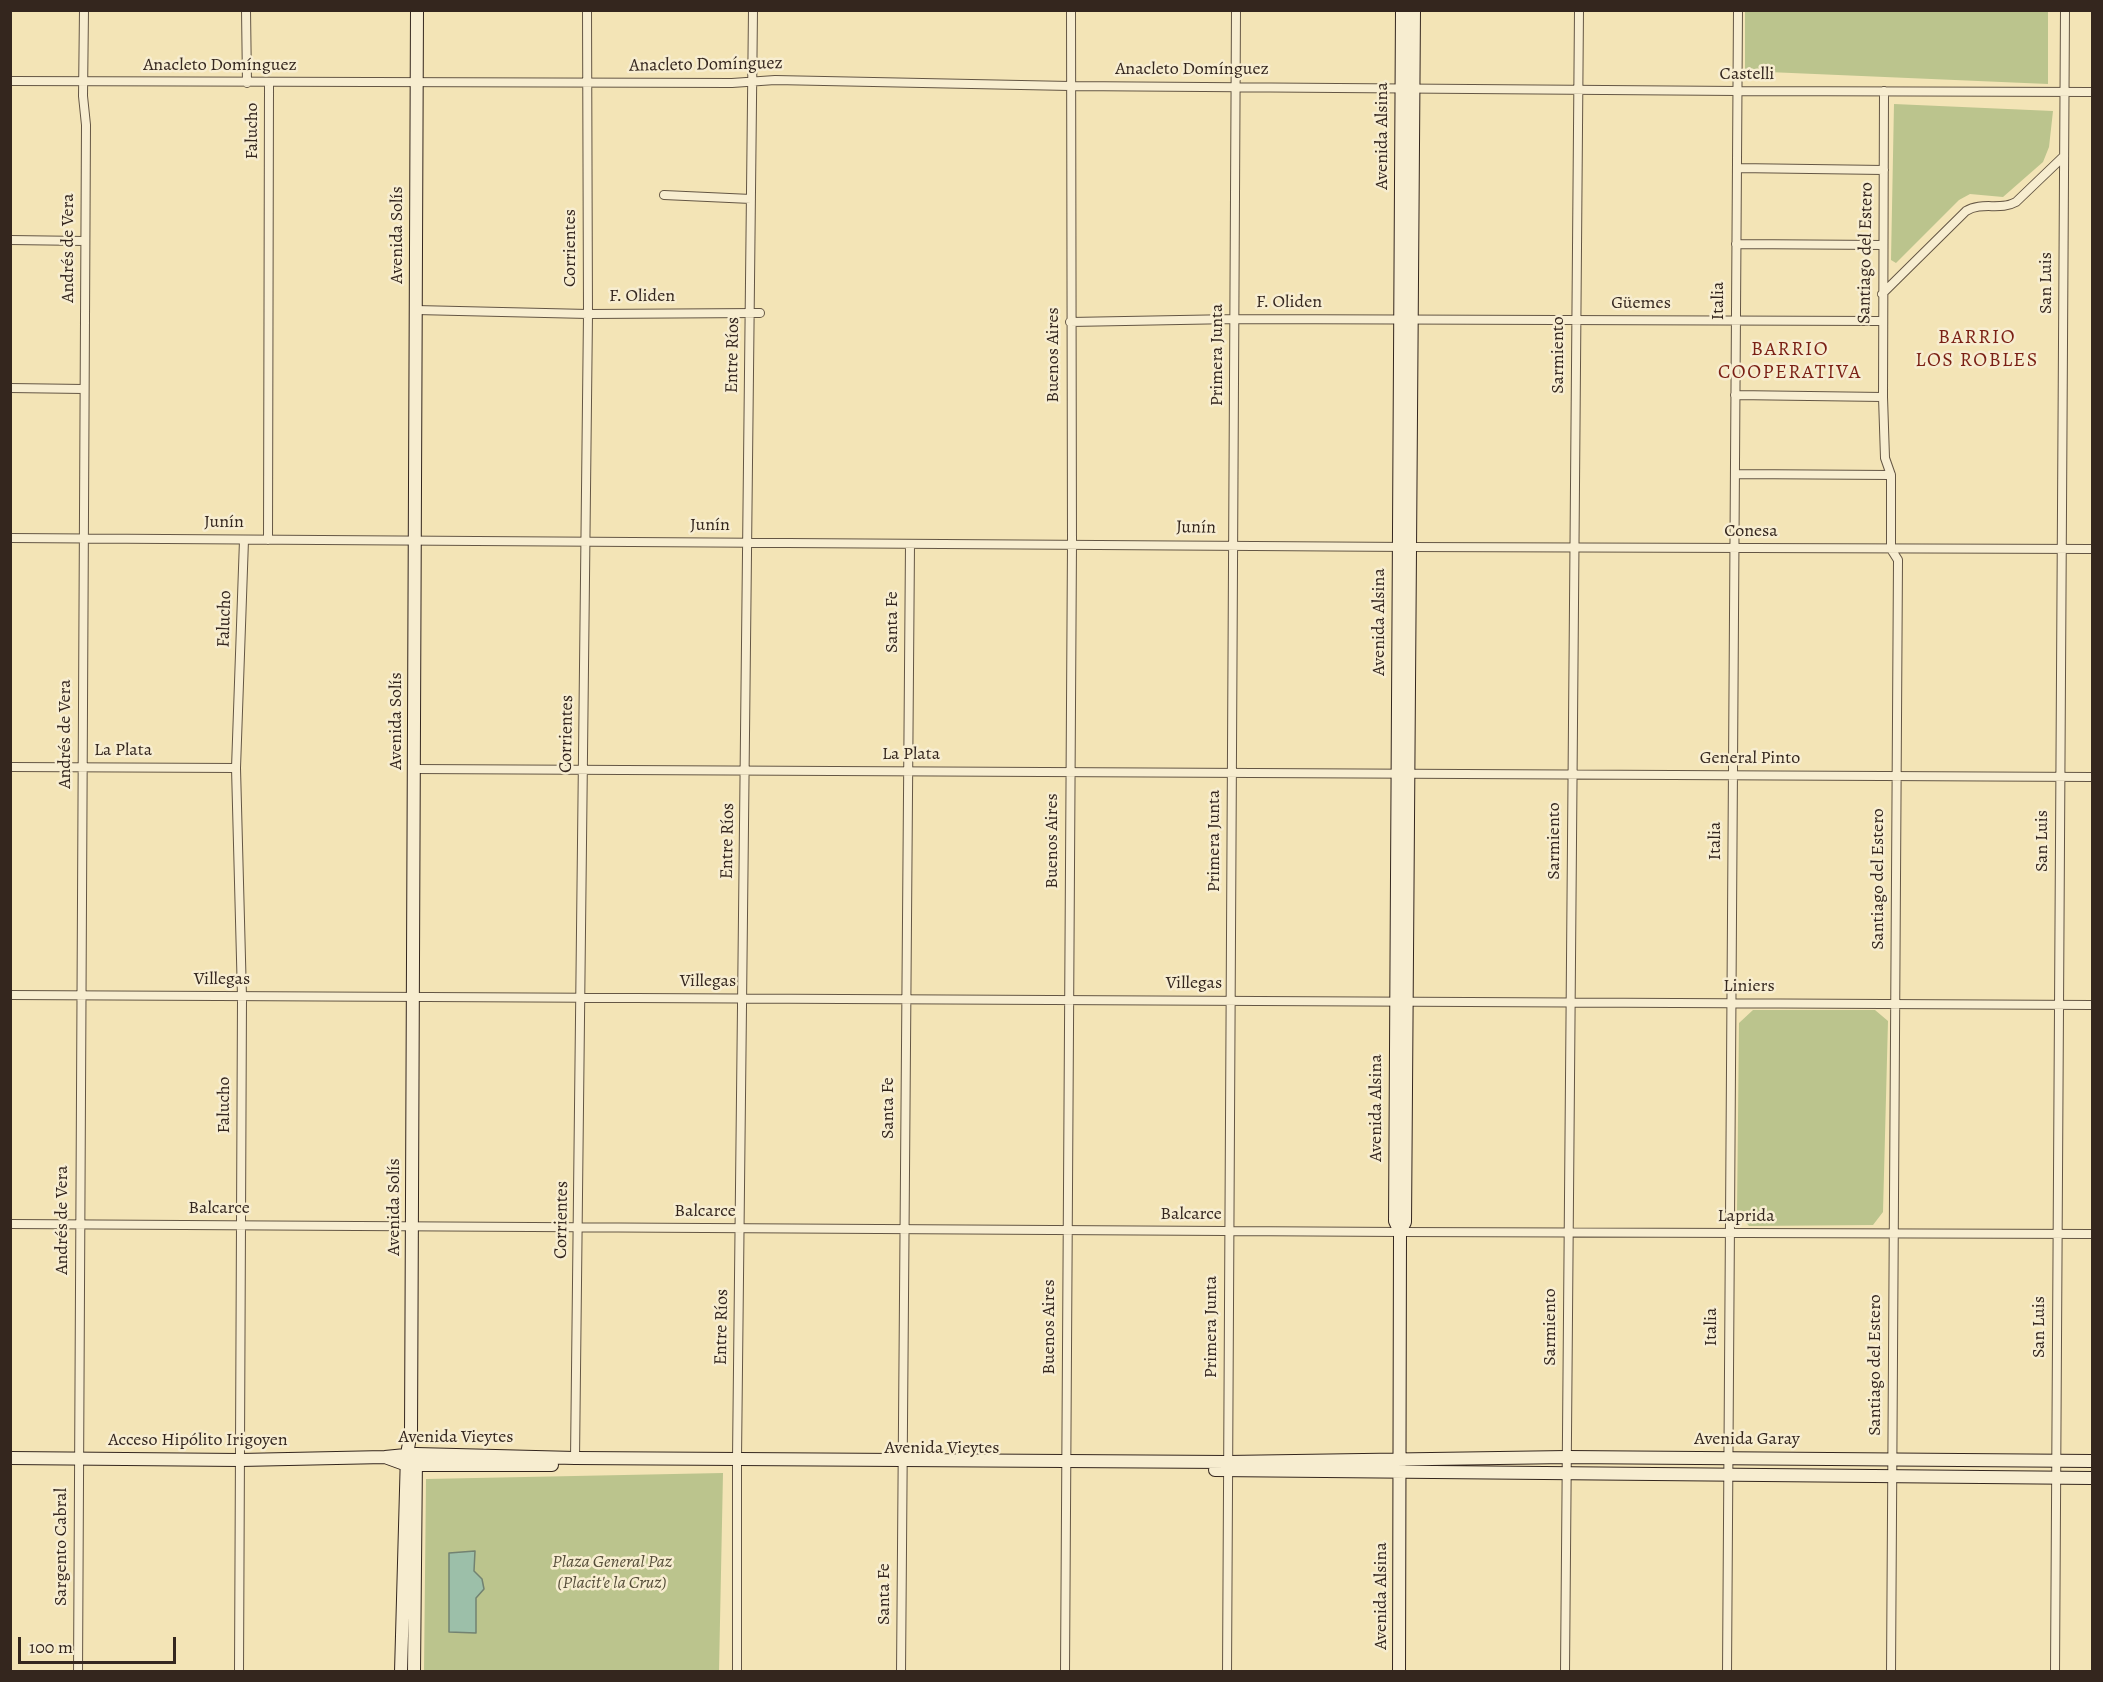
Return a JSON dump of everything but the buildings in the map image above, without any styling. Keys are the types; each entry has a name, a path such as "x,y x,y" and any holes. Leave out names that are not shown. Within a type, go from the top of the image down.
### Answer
{"main road":[{"name":"Avenida Solís","path":"414,1671 411,1432 417,10"},
{"name":"Avenida Alsina","path":"1399,1671 1400,1232 1395,1221 1401,1002 1407,88 1402,10"},
{"name":"Avenida Alsina","path":"1407,88 1414,10"},
{"name":"Acceso Hipólito Irigoyen","path":"10,1458 240,1460 385,1457"},
{"name":"Avenida Vieytes","path":"385,1457 737,1461"},
{"name":"Avenida Vieytes","path":"411,1459 575,1458 902,1464 1066,1463 1227,1466 1401,1473"},
{"name":"Avenida Vieytes","path":"1227,1466 1400,1458"},
{"name":"Avenida Garay","path":"1400,1458 2092,1461"},
{"name":"Avenida Solís","path":"401,1671 411,1459"},
{"name":"Avenida Garay","path":"1401,1473 2092,1478"}],"street":[{"name":"Andrés de Vera","path":"79,1459 86,125 83,96 84,10"},
{"name":"Falucho","path":"246,10 247,82"},
{"name":"Corrientes","path":"575,1458 588,314 587,10"},
{"name":"Entre Ríos","path":"737,1671 737,1461 753,10"},
{"name":"Buenos Aires","path":"1065,1671 1072,543 1071,10"},
{"name":"Primera Junta","path":"1227,1671 1236,10"},
{"name":"Sarmiento","path":"1565,1671 1579,10"},
{"name":"Italia","path":"1727,1671 1738,10"},
{"name":"San Luis","path":"2055,1671 2064,10"},
{"name":"Anacleto Domínguez","path":"10,81 416,84 775,80 1070,86 1407,88"},
{"name":"Falucho","path":"268,540 269,83"},
{"name":"Castelli","path":"1407,88 2092,92"},
{"name":"Santiago del Estero","path":"1884,91 1883,397 1885,458 1892,475 1890,549 1898,560 1891,1671"},
{"path":"1882,294 1966,211 1974,206 2009,206 2064,156"},
{"path":"1737,168 1884,170"},
{"path":"664,195 751,199"},
{"path":"10,240 85,241"},
{"path":"1736,244 1883,245"},
{"name":"F. Oliden","path":"416,310 588,314 760,313"},
{"name":"F. Oliden","path":"1070,322 1234,319 1406,320"},
{"name":"Güemes","path":"1406,320 1882,321"},
{"path":"10,388 84,389"},
{"path":"1735,395 1883,397"},
{"path":"1735,474 1892,475"},
{"name":"Junín","path":"10,538 1072,543 1404,547"},
{"name":"Falucho","path":"239,1671 242,997 236,768 244,540"},
{"name":"Santa Fe","path":"901,1671 910,544"},
{"name":"Conesa","path":"1404,547 2092,549"},
{"name":"La Plata","path":"10,767 236,768"},
{"name":"La Plata","path":"414,769 1403,773"},
{"name":"General Pinto","path":"1403,773 2092,777"},
{"name":"Villegas","path":"10,995 1401,1002"},
{"name":"Liniers","path":"1401,1002 2092,1005"},
{"name":"Balcarce","path":"10,1224 1400,1232"},
{"name":"Laprida","path":"1400,1232 2092,1234"},
{"name":"Sargento Cabral","path":"78,1671 79,1459"}],"green space":[{"path":"1745,11 2048,11 2048,84 1745,71"},
{"path":"1894,104 2053,111 2049,147 2043,162 2003,197 1970,194 1959,200 1896,263 1891,260"},
{"path":"1753,1010 1875,1010 1888,1021 1883,1212 1873,1225 1749,1226 1737,1212 1739,1023"},
{"name":"Plaza General Paz (Placit'e la Cruz)","path":"723,1473 719,1671 424,1672 426,1479"}],"shaded area":[{"path":"475,1551 474,1571 482,1579 484,1589 476,1598 476,1633 449,1632 449,1553"}],"district":[{"name":"BARRIO LOS ROBLES","path":"1977,350"},
{"name":"BARRIO COOPERATIVA","path":"1790,362"}]}
